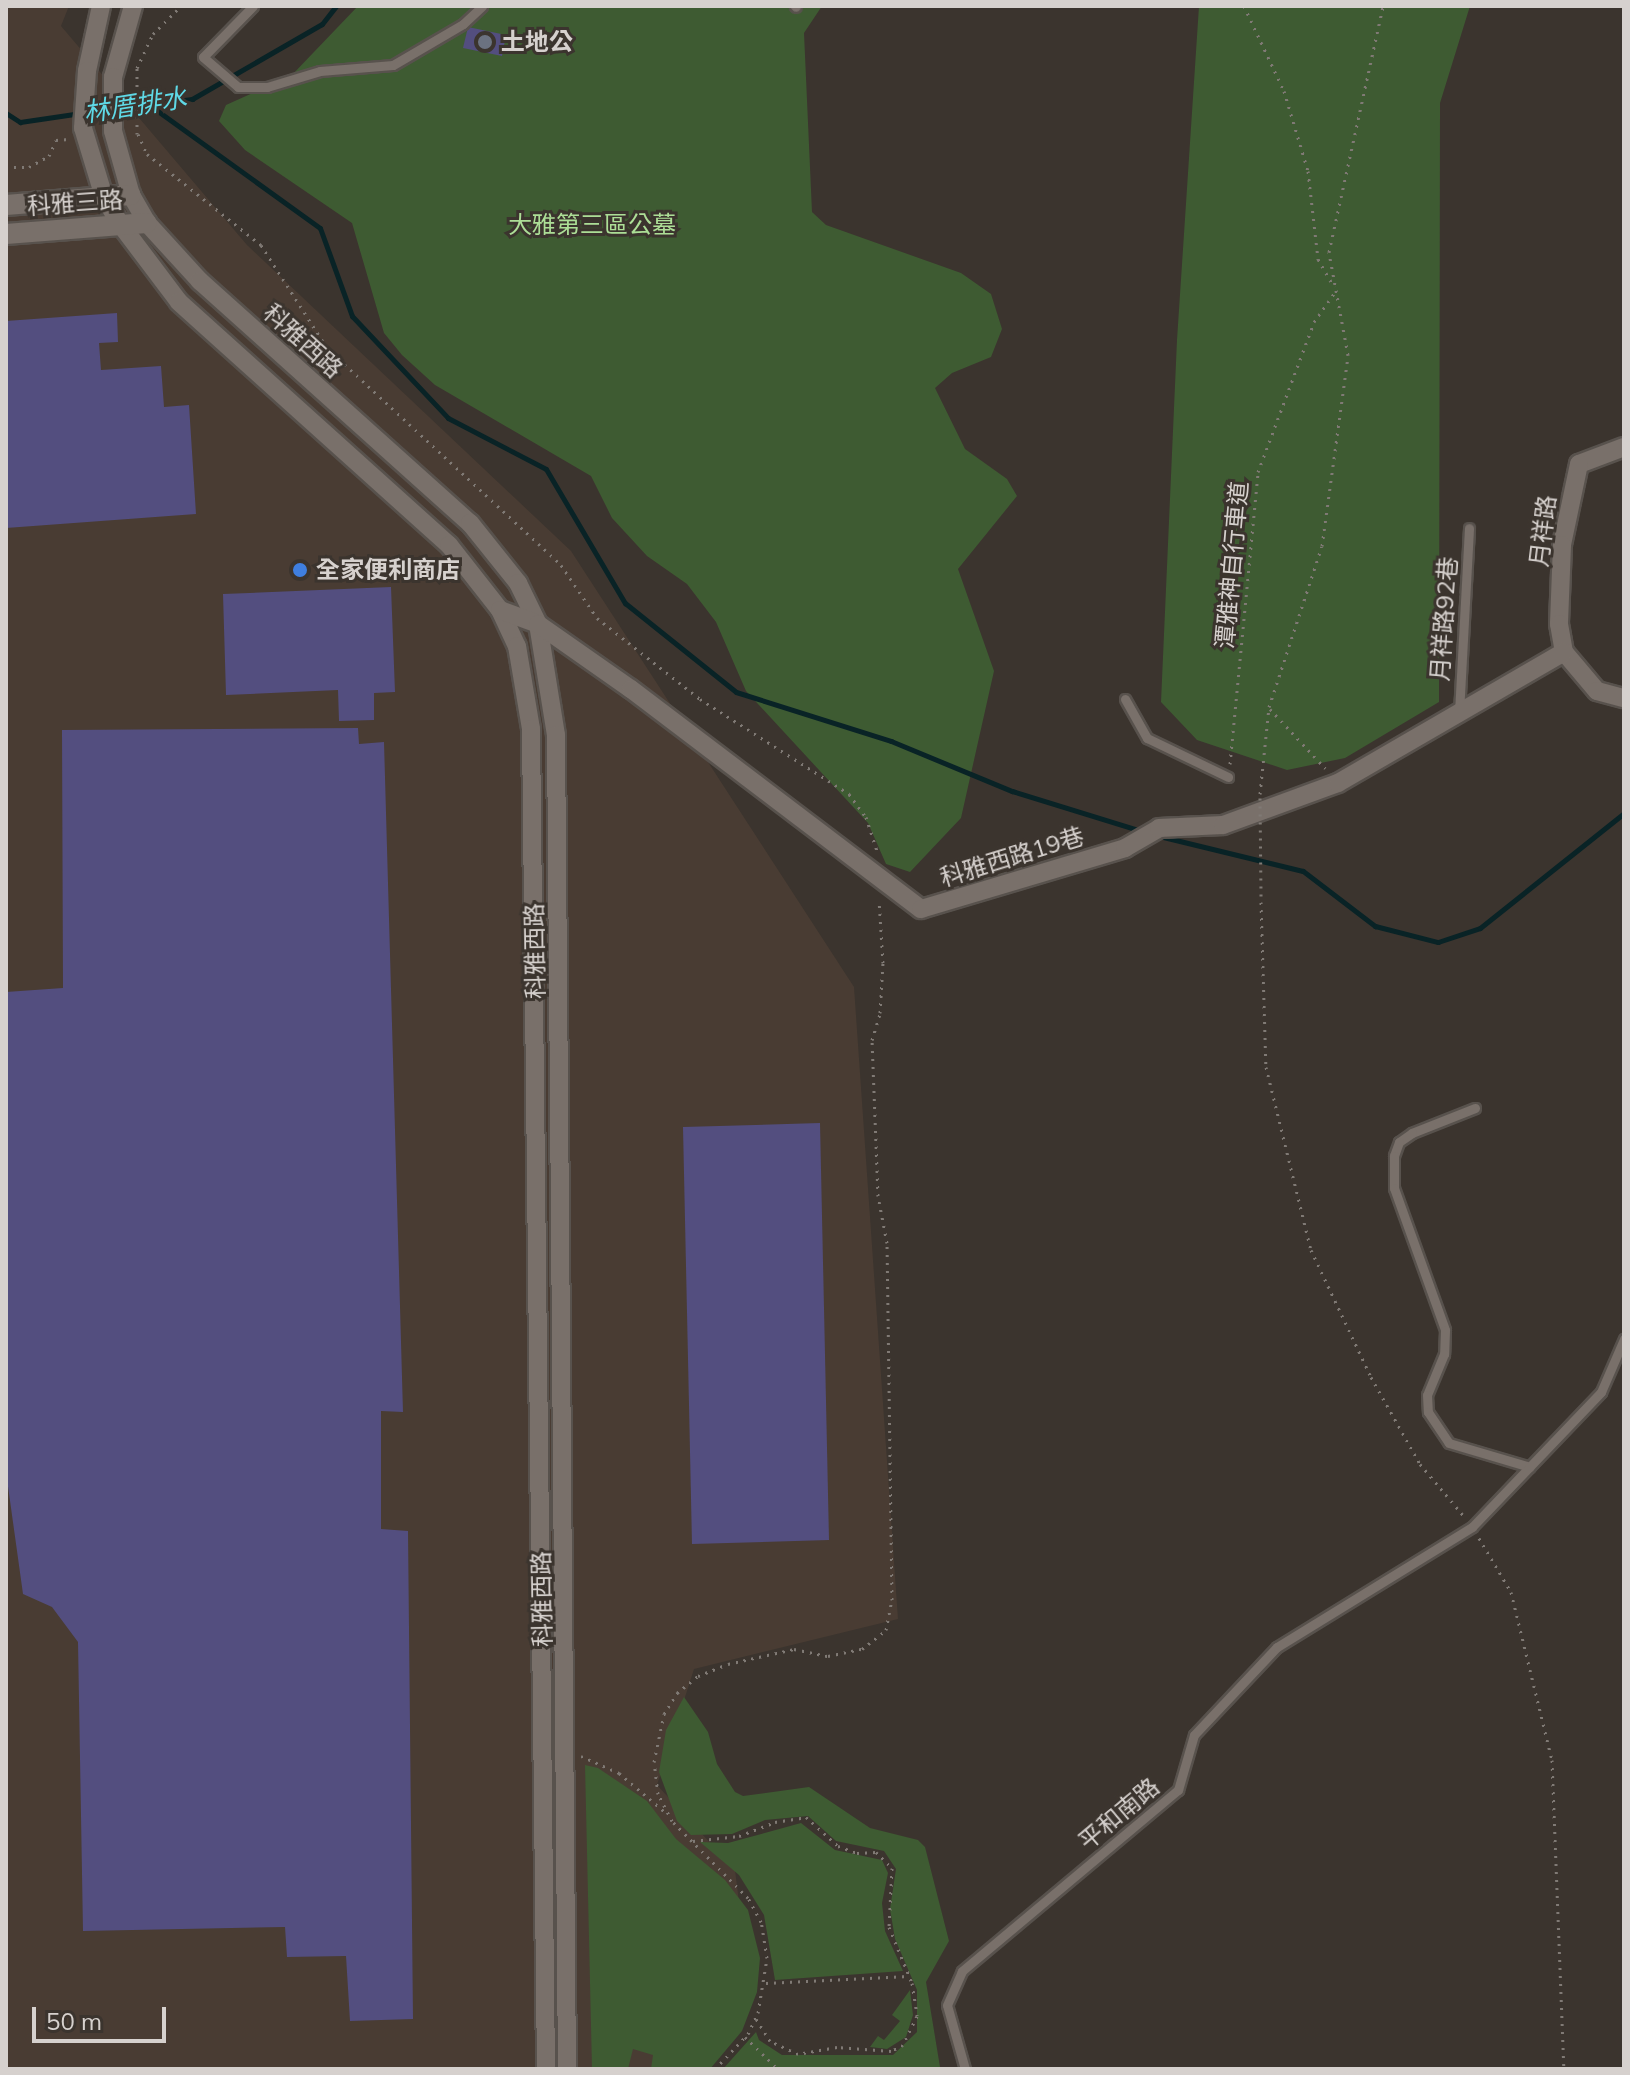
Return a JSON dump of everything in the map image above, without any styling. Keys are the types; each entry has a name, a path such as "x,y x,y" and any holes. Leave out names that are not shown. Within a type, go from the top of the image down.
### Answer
{"street":[{"name":"科雅西路","path":"101,6 91,45 83,128 104,197 121,225 179,302 449,545 500,610 517,646 531,729 546,2069"},
{"name":"科雅西路","path":"133,6 113,77 113,131 131,195 147,223 200,281 470,523 518,583 538,624 556,735 567,1753 567,2069"},
{"name":"科雅三路","path":"6,205 131,195"},
{"name":"科雅三路","path":"6,234 147,223"},
{"name":"月祥路","path":"1564,652 1562,545 1570,493 1579,464 1624,447"},
{"name":"科雅西路19巷","path":"500,610 538,624 921,909 1141,839 1159,828 1223,825 1338,783 1459,713"},
{"path":"1459,713 1564,652 1597,691 1624,698"}],"lane":[{"path":"253,6 203,57 238,87 267,87 320,71 393,65 463,24 482,6"},
{"name":"月祥路92巷","path":"1459,713 1469,528"},
{"path":"1125,699 1147,738 1228,777"},
{"path":"1475,1108 1412,1133 1399,1142 1394,1156 1394,1188 1445,1330 1444,1354 1427,1395 1428,1412 1449,1443 1530,1467"},
{"name":"平和南路","path":"965,2069 947,2005 962,1971 1178,1790 1194,1735 1277,1647 1472,1527 1601,1392 1624,1339"}],"path":[{"path":"1244,6 1284,91 1308,171 1318,259 1336,290"},
{"path":"1383,6 1329,252 1348,355 1322,546 1269,707 1260,798 1266,1067 1311,1250 1371,1377 1420,1464 1472,1527 1511,1592 1552,1760 1564,2069"},
{"path":"138,134 147,154 261,245 327,348 529,533 561,565 597,618 700,699 849,794 866,817 881,878 883,963 880,1013 872,1040 878,1196 887,1243 892,1600 886,1630 874,1642 842,1656 794,1649 728,1664 698,1676 677,1693 664,1714 654,1762 658,1794 670,1818"},
{"name":"潭雅神自行車道","path":"1228,777 1258,472 1314,322 1336,290"},
{"path":"1269,707 1338,783"},
{"path":"567,1753 619,1773 670,1818 748,1898 761,1922 766,1983 756,2018 745,2037 715,2069"},
{"path":"693,1841 739,1836 775,1822 806,1817 838,1846 882,1854 892,1868 886,1910 891,1939 909,1976 915,2029 891,2051 837,2047 798,2054 770,2041 756,2018"},
{"path":"766,1983 909,1976"},
{"path":"745,2037 778,2069"}],"shaded area":[{"path":"6,6 69,6 61,26 247,245 571,551 854,987 898,1619 694,1669 657,1785 735,1870 748,1974 684,2069 6,2069"}],"green space":[{"name":"大雅第三區公墓","path":"358,6 822,6 804,33 812,212 826,225 961,273 991,294 1002,329 991,357 952,373 935,388 965,449 1007,479 1017,496 958,569 994,671 961,818 910,872 886,864 868,823 746,691 716,622 687,584 647,556 612,518 591,476 435,385 402,355 384,333 352,223 245,150 219,121 226,105 291,76"},
{"path":"1199,6 1470,6 1440,103 1439,702 1345,758 1287,770 1197,740 1161,702 1177,340"},
{"path":"684,1697 708,1732 717,1764 735,1792 743,1796 809,1787 870,1828 918,1840 925,1847 949,1941 926,1982 940,2067 723,2069 756,2032 759,2040 782,2055 893,2055 917,2032 917,1990 895,1939 890,1909 896,1869 884,1851 836,1841 808,1816 765,1820 732,1834 691,1835 677,1821 659,1772 666,1730"},
{"path":"585,1765 598,1768 647,1801 676,1839 725,1880 748,1910 760,1958 757,1992 742,2031 710,2069 651,2069 653,2055 633,2049 628,2069 592,2069"},
{"path":"801,1823 835,1850 882,1860 888,1873 882,1903 885,1931 903,1971 775,1980 764,1915 739,1875 700,1842 728,1843"},
{"path":"910,1990 913,2015 906,2037 887,2049 870,2047 878,2036 884,2040 900,2021 892,2015"}],"building":[{"name":"土地公","path":"468,27 506,35 502,56 463,48"},
{"path":"117,313 118,342 99,343 101,370 161,366 164,407 189,405 196,514 6,528 6,321"},
{"path":"391,587 395,692 374,693 374,720 339,721 338,690 226,695 223,594"},
{"path":"358,728 359,744 384,742 403,1412 381,1411 381,1529 408,1531 413,2019 350,2021 346,1956 287,1957 285,1927 83,1931 78,1642 52,1607 23,1594 6,1472 6,992 63,988 62,730"},
{"path":"820,1123 829,1540 692,1544 683,1127"}],"waterway":[{"name":"林厝排水","path":"118,108 192,99 322,24 336,6"},
{"path":"148,104 320,228 352,316 448,418 546,469 625,603 736,692 891,741 1012,791 1141,831"},
{"name":"林厝排水","path":"6,113 20,122 108,109"},
{"path":"1155,835 1303,871 1375,926 1438,942 1480,928 1624,813"}],"place":[{"name":"土地公","path":"485,42"},
{"name":"全家便利商店","path":"300,570"}]}
